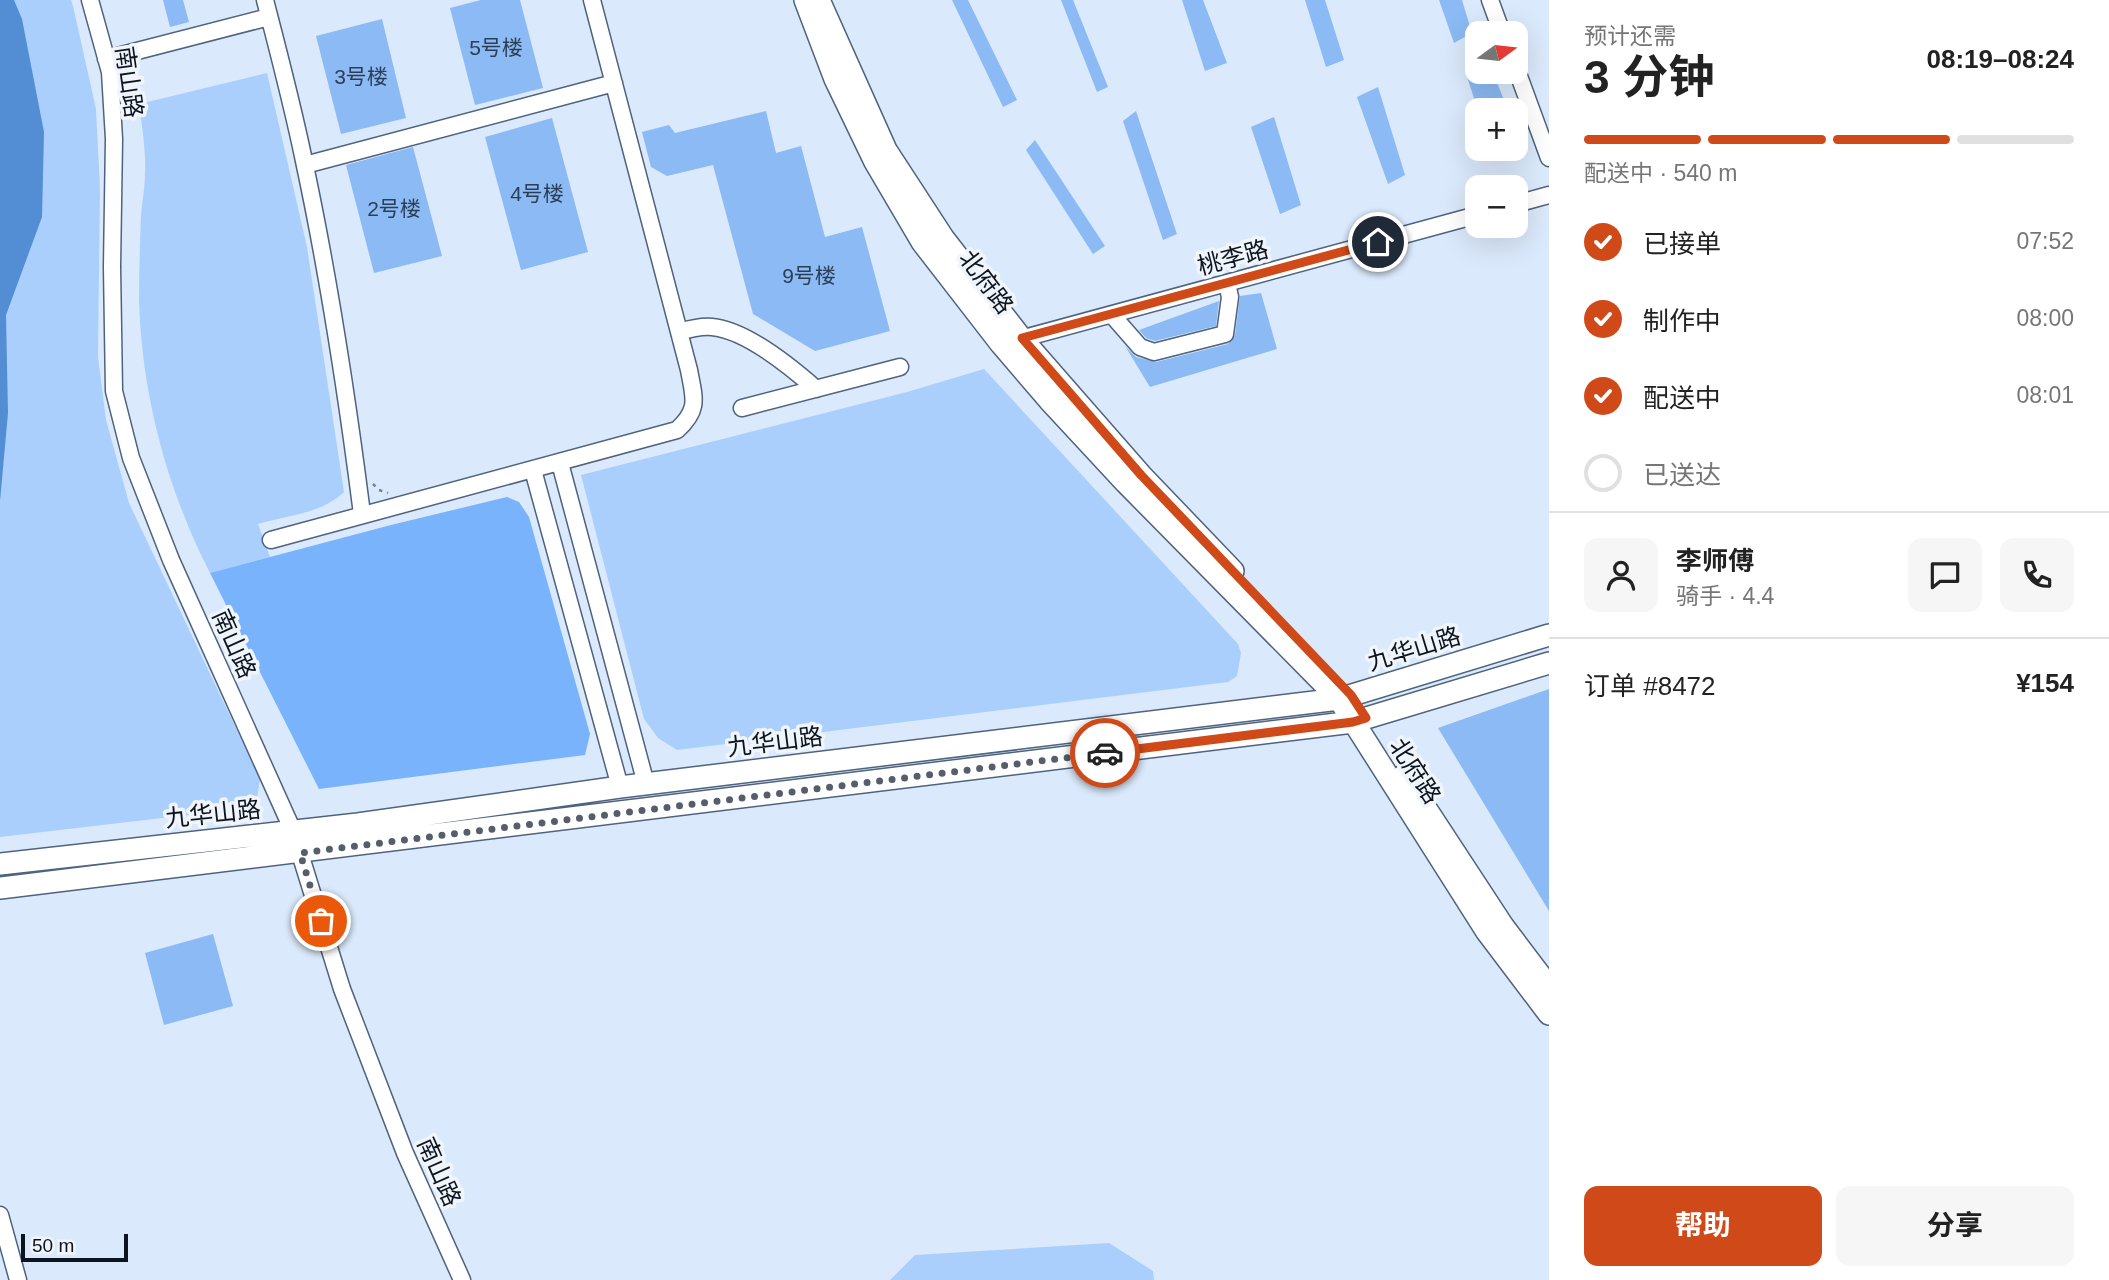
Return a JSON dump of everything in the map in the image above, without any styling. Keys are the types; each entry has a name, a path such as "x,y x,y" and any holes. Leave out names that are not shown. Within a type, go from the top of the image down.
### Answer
{"main road":[{"name":"北府路","path":"805,0 835,79 875,162 922,242 1001,344 1126,482 1345,697"},
{"name":"北府路","path":"819,0 886,150 944,239 1022,338 1141,475 1345,697 1487,932 1549,1014"},
{"name":"九华山路","path":"0,864 293,831 620,787 1345,697 1549,635"},
{"name":"九华山路","path":"0,888 1359,720 1549,663"},
{"name":"北府路","path":"1359,720 1503,926 1549,987"}],"street":[{"name":"南山路","path":"90,0 110,72 114,139 114,391 131,458 171,561 293,831 342,989 405,1153 462,1280"},
{"path":"265,0 305,165 343,373 362,514"},
{"path":"271,540 677,430 690,419 695,407 679,332 592,0"},
{"path":"1490,0 1498,21"},
{"path":"106,59 270,17"},
{"path":"305,165 614,83"},
{"path":"1522,84 1549,158"},
{"path":"1528,201 1549,195"},
{"name":"桃李路","path":"1001,344 1465,218"},
{"path":"1112,315 1140,346 1154,352 1225,334 1230,297 1227,283"},
{"path":"679,332 712,327 735,334 780,358 816,389"},
{"path":"742,408 900,368"},
{"path":"560,463 646,784"},
{"path":"533,470 620,787"},
{"path":"0,1215 18,1280"}],"path":[{"path":"369,478 379,490 395,494"}],"shaded area":[{"path":"0,0 71,0 73,6 96,109 100,188 98,357 106,420 129,503 260,779 257,799 239,809 0,837"},
{"path":"0,0 14,0 22,19 44,132 42,217 6,315 8,413 0,501"},
{"path":"267,73 307,247 344,492 326,505 258,524 270,557 210,573 169,475 145,372 139,301 145,164 139,104"},
{"path":"984,369 1238,644 1241,653 1237,676 1228,682 677,750 658,738 644,719 581,475 907,392"},
{"path":"507,497 519,502 529,517 590,734 585,755 319,789 210,573"},
{"path":"1109,1243 1153,1271 1154,1280 890,1280 915,1255"}],"building":[{"path":"163,0 183,0 189,22 170,27"},
{"path":"481,0 520,0 543,88 475,105 450,8"},
{"path":"952,0 968,0 1017,100 1003,107"},
{"path":"1061,0 1073,0 1108,87 1097,92"},
{"path":"1182,0 1203,0 1227,63 1205,71"},
{"path":"1305,0 1325,0 1344,60 1326,67"},
{"path":"1439,0 1462,0 1468,21 1465,21 1465,37 1454,43"},
{"path":"382,19 406,118 341,134 316,36"},
{"path":"1469,84 1497,84 1503,98 1474,98"},
{"path":"1378,87 1405,175 1388,184 1357,97"},
{"path":"766,111 776,153 801,146 825,237 862,227 890,331 815,351 753,314 713,165 667,176 651,167 642,132 669,125 675,133"},
{"path":"1136,111 1177,234 1163,240 1123,121"},
{"path":"1274,117 1301,205 1280,214 1251,127"},
{"path":"552,118 588,252 521,270 485,137"},
{"path":"1035,140 1105,246 1093,254 1026,150"},
{"path":"413,147 442,256 374,273 346,165"},
{"path":"1261,293 1277,349 1150,387 1125,346 1136,357 1156,362 1228,344 1235,335 1240,296"},
{"path":"1219,301 1216,326 1155,341 1146,338 1139,330"},
{"path":"1549,689 1549,911 1438,728"},
{"path":"213,934 233,1006 164,1025 145,953"}],"way so far":[{"path":"321,921 300,853 1105,753"}],"route":[{"path":"1105,753 1353,722 1366,718 1351,695 1141,475 1022,338 1378,242"}]}
